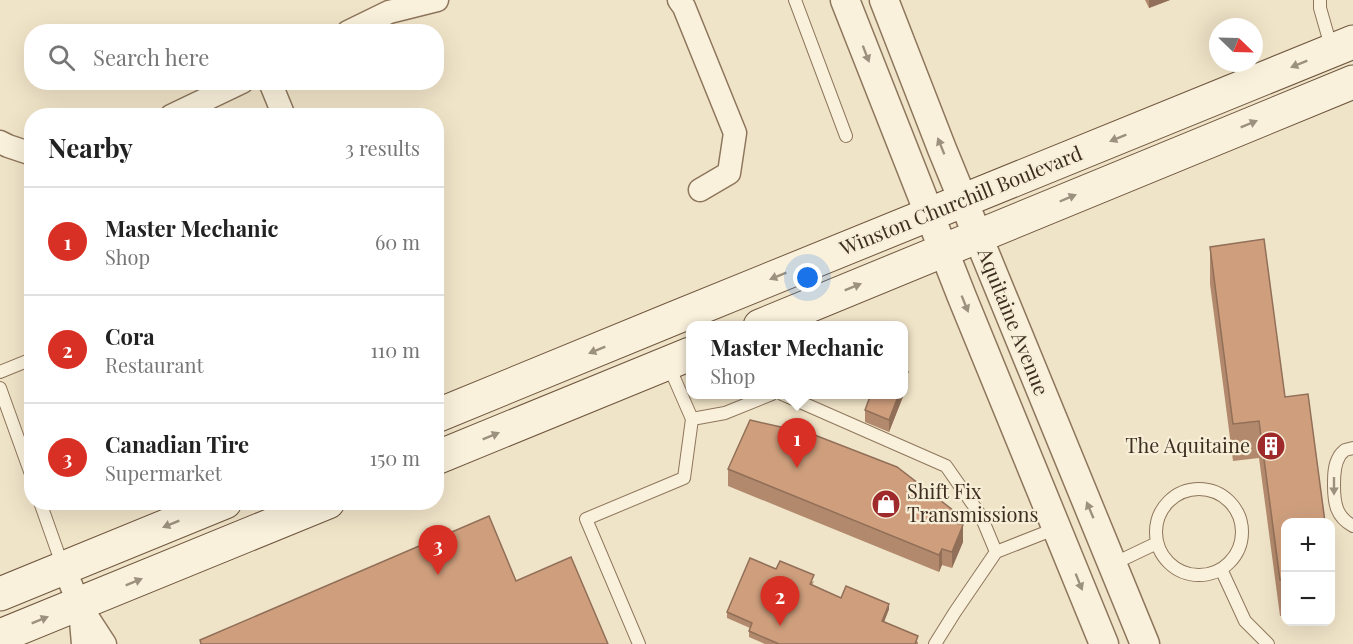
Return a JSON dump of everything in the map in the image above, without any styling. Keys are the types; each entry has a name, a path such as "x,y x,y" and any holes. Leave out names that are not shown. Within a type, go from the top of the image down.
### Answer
{"main road":[{"name":"Winston Churchill Boulevard","path":"444,413 1343,46"},
{"name":"Winston Churchill Boulevard","path":"772,321 1353,82"},
{"path":"444,455 679,358"},
{"path":"0,594 205,510"},
{"path":"0,636 309,510"}],"street":[{"path":"364,24 389,12 437,0"},
{"path":"679,0 684,7 735,133 729,173 700,190"},
{"name":"Aquitaine Avenue","path":"845,0 1104,644"},
{"name":"Aquitaine Avenue","path":"884,0 963,201 1145,644"},
{"path":"188,108 225,90"},
{"path":"273,90 281,108"},
{"path":"0,142 24,151"},
{"path":"64,568 80,604 105,644"},
{"path":"80,604 83,644"}],"lane":[{"path":"795,0 846,136"},
{"path":"1320,0 1320,8 1343,46"},
{"path":"679,358 686,391"},
{"path":"0,372 24,362"},
{"path":"0,388 24,455"},
{"path":"639,644 586,519 684,478 692,419 688,399"},
{"path":"692,419 725,413 760,399"},
{"path":"794,399 946,466 981,516 996,552"},
{"path":"1353,448 1345,450 1338,457 1334,473 1334,502 1345,522 1353,526"},
{"path":"1193,489 1208,489 1222,495 1233,505 1240,518 1242,532 1239,546 1232,559 1221,569 1208,574 1195,575 1182,572 1162,555 1157,543 1156,529 1160,514 1167,502 1179,493 1193,489"},
{"path":"43,510 64,568"},
{"path":"935,644 996,552 1057,528"},
{"path":"1113,564 1157,543"},
{"path":"1221,569 1245,621 1268,644"}],"building":[{"name":"The Aquitaine","path":"1264,239 1285,397 1308,394 1324,518 1281,518 1281,580 1259,421 1233,424 1210,247"},
{"path":"869,399 897,399 889,420 865,410"},
{"path":"750,420 812,434 897,467 958,514 954,522 963,525 952,552 942,549 939,555 728,469"},
{"path":"489,516 516,581 571,557 608,644 201,644 200,640"},
{"path":"750,558 776,569 780,561 814,575 810,584 841,598 846,586 889,604 882,621 918,636 915,644 779,644 749,631 752,623 727,612"}],"place":[{"name":"The Aquitaine","path":"1271,446"},
{"name":"Master Mechanic","path":"797,468"},
{"name":"Shift Fix Transmissions","path":"886,504"},
{"name":"Canadian Tire","path":"438,575"},
{"name":"Cora","path":"780,626"}]}
